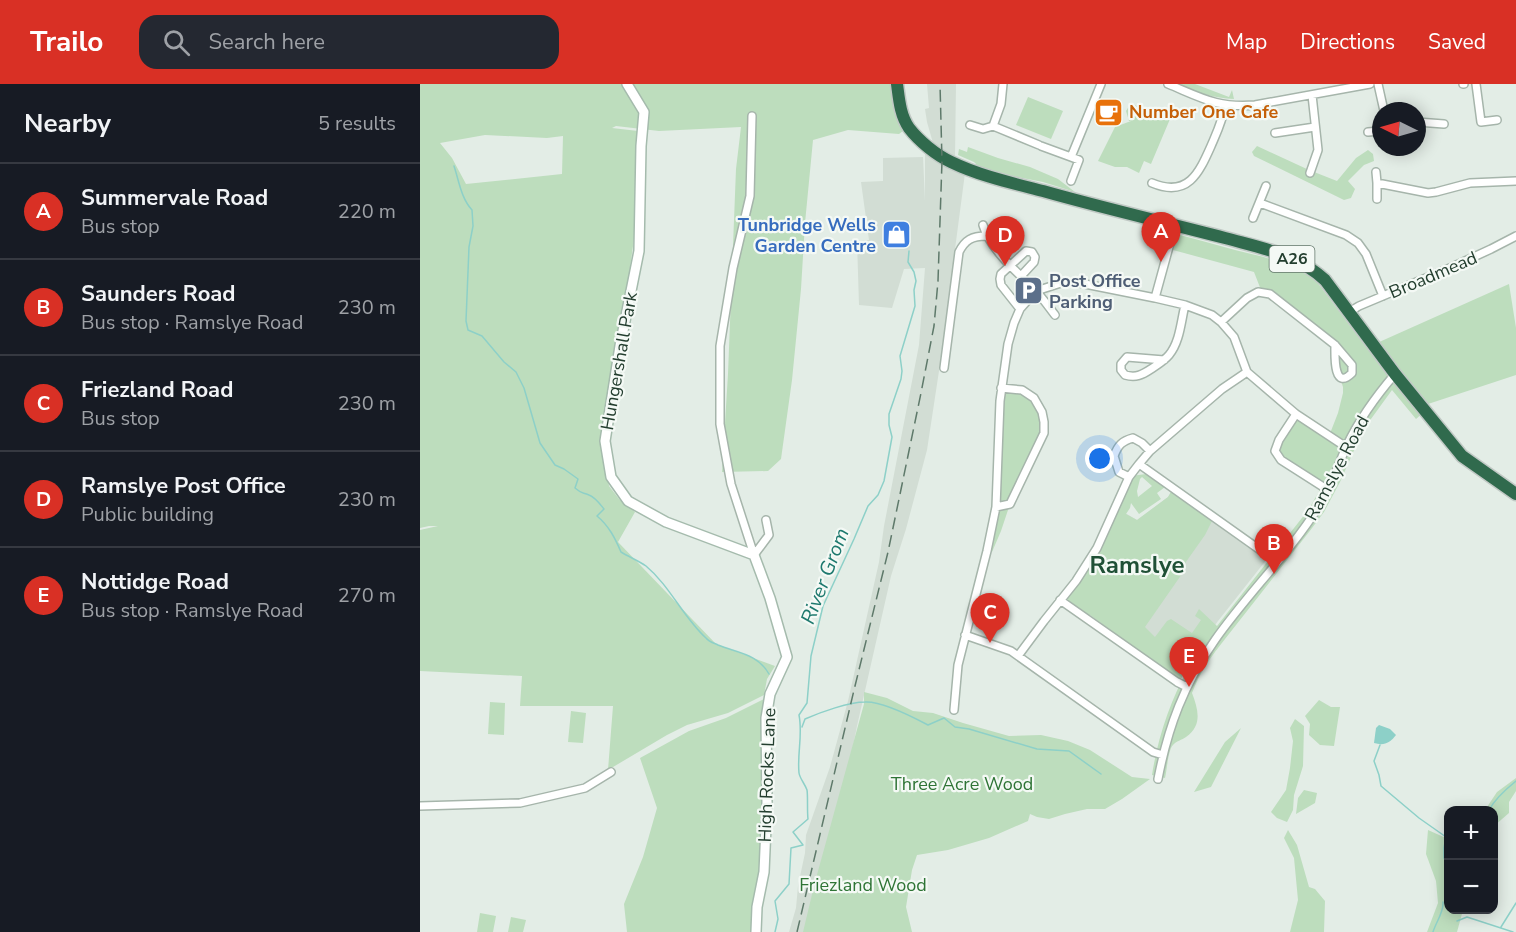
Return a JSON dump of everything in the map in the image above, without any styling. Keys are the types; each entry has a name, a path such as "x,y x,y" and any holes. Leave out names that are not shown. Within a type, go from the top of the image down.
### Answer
{"highway":[{"name":"A26","path":"897,84 903,116 910,129 926,145 952,162 1008,182 1275,252 1301,262 1314,270 1325,280 1395,374 1462,456 1516,494"}],"street":[{"name":"Hungershall Park","path":"627,84 644,112 640,146 639,251 620,346 605,441 610,477 628,501 666,522 754,555"},
{"path":"993,126 1001,104 1003,84"},
{"path":"1071,157 1101,84"},
{"path":"1170,84 1195,96 1225,105 1239,106 1370,84"},
{"path":"1378,84 1382,102"},
{"path":"1476,84 1481,122 1497,120"},
{"path":"1310,173 1318,150 1312,95"},
{"path":"1152,183 1160,191 1181,186 1195,177 1204,163 1224,117 1225,105"},
{"path":"752,116 750,196 733,268 720,346 720,424 731,484 754,555"},
{"path":"1426,123 1444,124"},
{"path":"970,125 983,129 993,126 1079,160 1071,181"},
{"path":"1275,133 1315,127"},
{"path":"1368,132 1372,132"},
{"path":"1376,172 1377,199"},
{"path":"1377,183 1428,193 1470,183 1516,182"},
{"path":"1254,218 1266,186"},
{"path":"1260,202 1346,235 1358,243 1366,254 1383,296"},
{"path":"983,225 986,236 1055,315"},
{"path":"1155,298 1175,225"},
{"path":"944,368 951,331 960,252 963,244 971,238 986,236"},
{"name":"Broadmead","path":"1349,312 1516,236"},
{"path":"1020,309 1001,285 1001,274 1026,251 1032,252 1035,257 1034,262 1021,276"},
{"path":"954,710 958,665 996,507 1001,388 1008,344 1020,309 1036,291 1060,283 1080,283 1155,298 1212,315 1234,337 1246,372 1296,414 1346,447"},
{"path":"1221,322 1246,298 1258,292 1270,294 1335,345"},
{"path":"1164,360 1127,357 1121,364 1121,370 1125,375 1131,377 1142,376 1164,360 1170,354 1176,344 1185,306"},
{"path":"1018,656 1076,580 1097,548 1129,477 1139,464 1150,451 1222,389 1246,372"},
{"name":"Ramslye Road","path":"1158,778 1176,712 1187,687 1215,640 1306,526 1328,490 1346,447 1374,400 1395,374"},
{"path":"996,507 1010,504 1044,433 1042,412 1034,398 1022,390 1001,388"},
{"path":"1296,414 1279,440 1275,451 1281,460 1328,490"},
{"path":"1129,477 1119,472 1114,456 1117,447 1125,440 1133,438 1150,451"},
{"path":"1139,464 1277,561"},
{"path":"754,555 769,535 766,520"},
{"name":"High Rocks Lane","path":"754,555 770,598 787,657 770,694 766,718 767,804 764,872 757,907 756,932"},
{"path":"1060,600 1187,687"},
{"path":"965,635 1011,651 1153,752 1163,756"},
{"path":"422,804 441,806 520,803 585,788 611,772"}],"shaded area":[{"path":"927,84 956,84 955,157 933,143 925,109 929,108"},
{"path":"925,150 942,161 944,165 965,173 927,450 891,576 846,782 806,932 789,932 796,908 806,835 830,767 848,701 879,562 919,345 925,268 904,269 892,308 859,305 857,241 869,240 861,182 883,181 883,158 923,157 925,201"},
{"path":"1171,492 1267,559 1194,654 1180,680 1128,643 1120,510 1137,520 1168,497"}],"green space":[{"path":"420,84 891,84 896,112 903,131 899,134 848,130 813,140 792,380 781,459 768,471 722,472 736,169 741,127 659,131 616,126 612,128 638,131 637,217 602,439 609,486 619,499 635,512 618,542 716,644 775,666 767,679 764,695 728,713 687,725 608,770 613,706 520,706 522,676 420,671 420,530 438,526 420,528","holes":["485,135 547,138 563,136 562,174 466,184 452,158 440,143"]},
{"path":"1180,84 1195,84 1229,97 1232,90 1234,99 1220,98"},
{"path":"1028,97 1063,111 1051,139 1016,125"},
{"path":"1131,103 1170,119 1151,164 1144,161 1139,173 1127,167 1115,167 1098,161 1115,127 1131,121 1126,111"},
{"path":"1257,146 1337,181 1356,158 1368,150 1372,153 1374,161 1364,165 1348,181 1355,189 1351,198 1344,200 1254,156 1252,152"},
{"path":"968,147 1030,167 1058,179 1075,192 976,166 974,162 958,155 959,149 967,152"},
{"path":"1177,236 1268,258 1308,275 1317,282 1391,380 1395,377 1423,413 1416,419 1392,390 1363,430 1324,512 1220,645 1202,672 1192,693 1198,716 1197,722 1191,732 1171,748 1165,778 1152,775 1161,733 1189,667 1180,680 1127,646 1128,643 1090,615 1088,618 1061,600 1077,581 1131,476 1146,474 1165,487 1157,493 1161,499 1139,514 1131,503 1126,514 1137,520 1168,497 1171,492 1212,521 1181,569 1184,571 1145,627 1155,637 1171,619 1192,633 1201,620 1195,616 1199,609 1217,626 1309,509 1322,486 1276,452 1296,416 1329,436 1343,393 1336,344 1261,290 1254,272 1173,250","holes":["1142,477 1152,486 1138,497 1137,491"]},
{"path":"1509,284 1516,328 1516,375 1425,405 1377,343"},
{"path":"1002,389 1021,391 1033,398 1042,413 1043,432 1010,504 992,552 988,551"},
{"path":"864,692 887,698 913,711 933,713 1009,736 1041,735 1068,741 1090,750 1132,777 1150,779 1105,809 1087,809 1049,819 1030,814 1028,821 989,838 948,850 917,855 906,907 912,932 803,932 864,704"},
{"path":"764,699 761,715 763,803 760,871 753,932 627,932 624,904 643,857 657,808 640,758 689,731 726,718"},
{"path":"1319,700 1331,707 1340,707 1334,746 1320,745 1309,735 1310,724 1305,716"},
{"path":"490,702 505,703 504,735 488,734"},
{"path":"571,711 586,713 583,743 568,742"},
{"path":"1295,719 1304,726 1303,766 1294,795 1293,810 1287,822 1277,818 1271,812 1286,790 1293,741 1290,728"},
{"path":"1241,728 1211,787 1194,792 1225,742"},
{"path":"1516,778 1516,791 1509,802 1509,813 1498,823 1498,806 1488,806 1497,792"},
{"path":"1304,790 1317,793 1315,803 1296,814 1298,798"},
{"path":"1288,830 1297,845 1309,887 1315,889 1325,901 1324,932 1290,932 1298,900 1294,858 1284,838"},
{"path":"1428,830 1444,837 1444,914 1462,914 1457,932 1427,932 1438,903 1436,881 1426,854"},
{"path":"480,913 496,916 493,932 477,932"},
{"path":"511,917 526,920 523,932 508,932"}],"water":[{"path":"1379,725 1390,729 1396,735 1386,743 1374,743 1376,728"}],"waterway":[{"path":"454,166 463,195 472,210 473,226 469,247 466,321 468,330 482,336 504,362 516,372 524,388 540,443 555,465 578,479 575,488 593,497 604,509 597,516 611,532 621,552 643,564 655,574 690,621 709,640 753,658 769,674"},
{"name":"River Grom","path":"775,932 778,919 775,901 789,884 791,848 803,845 793,832 808,819 807,790 799,773 799,715 807,703 811,656 823,606 868,506 878,495 884,481 892,437 889,414 901,379 900,356 915,306 916,281 908,262 909,251"},
{"path":"802,727 805,719 827,711 851,704 872,702 897,710 928,725 944,718 955,727 1037,749 1069,751 1101,774"},
{"path":"1380,745 1374,761 1381,786 1444,836"},
{"path":"1492,806 1516,781"},
{"path":"1433,932 1443,902"},
{"path":"1501,927 1516,903"},
{"path":"1457,921 1467,917 1513,932"}],"railway":[{"path":"797,932 888,552 934,326 938,281 942,161 940,84"}],"place":[{"name":"Number One Cafe","path":"1108,112"},
{"name":"Tunbridge Wells Garden Centre","path":"897,235"},
{"name":"Summervale Road","path":"1161,262"},
{"name":"Ramslye Post Office","path":"1005,266"},
{"name":"Post Office Parking","path":"1028,291"},
{"name":"Saunders Road","path":"1274,574"},
{"name":"Friezland Road","path":"990,643"},
{"name":"Nottidge Road","path":"1189,687"}],"district":[{"name":"Ramslye","path":"1137,565"}],"park label":[{"name":"Three Acre Wood","path":"962,784"},
{"name":"Friezland Wood","path":"863,885"}]}
